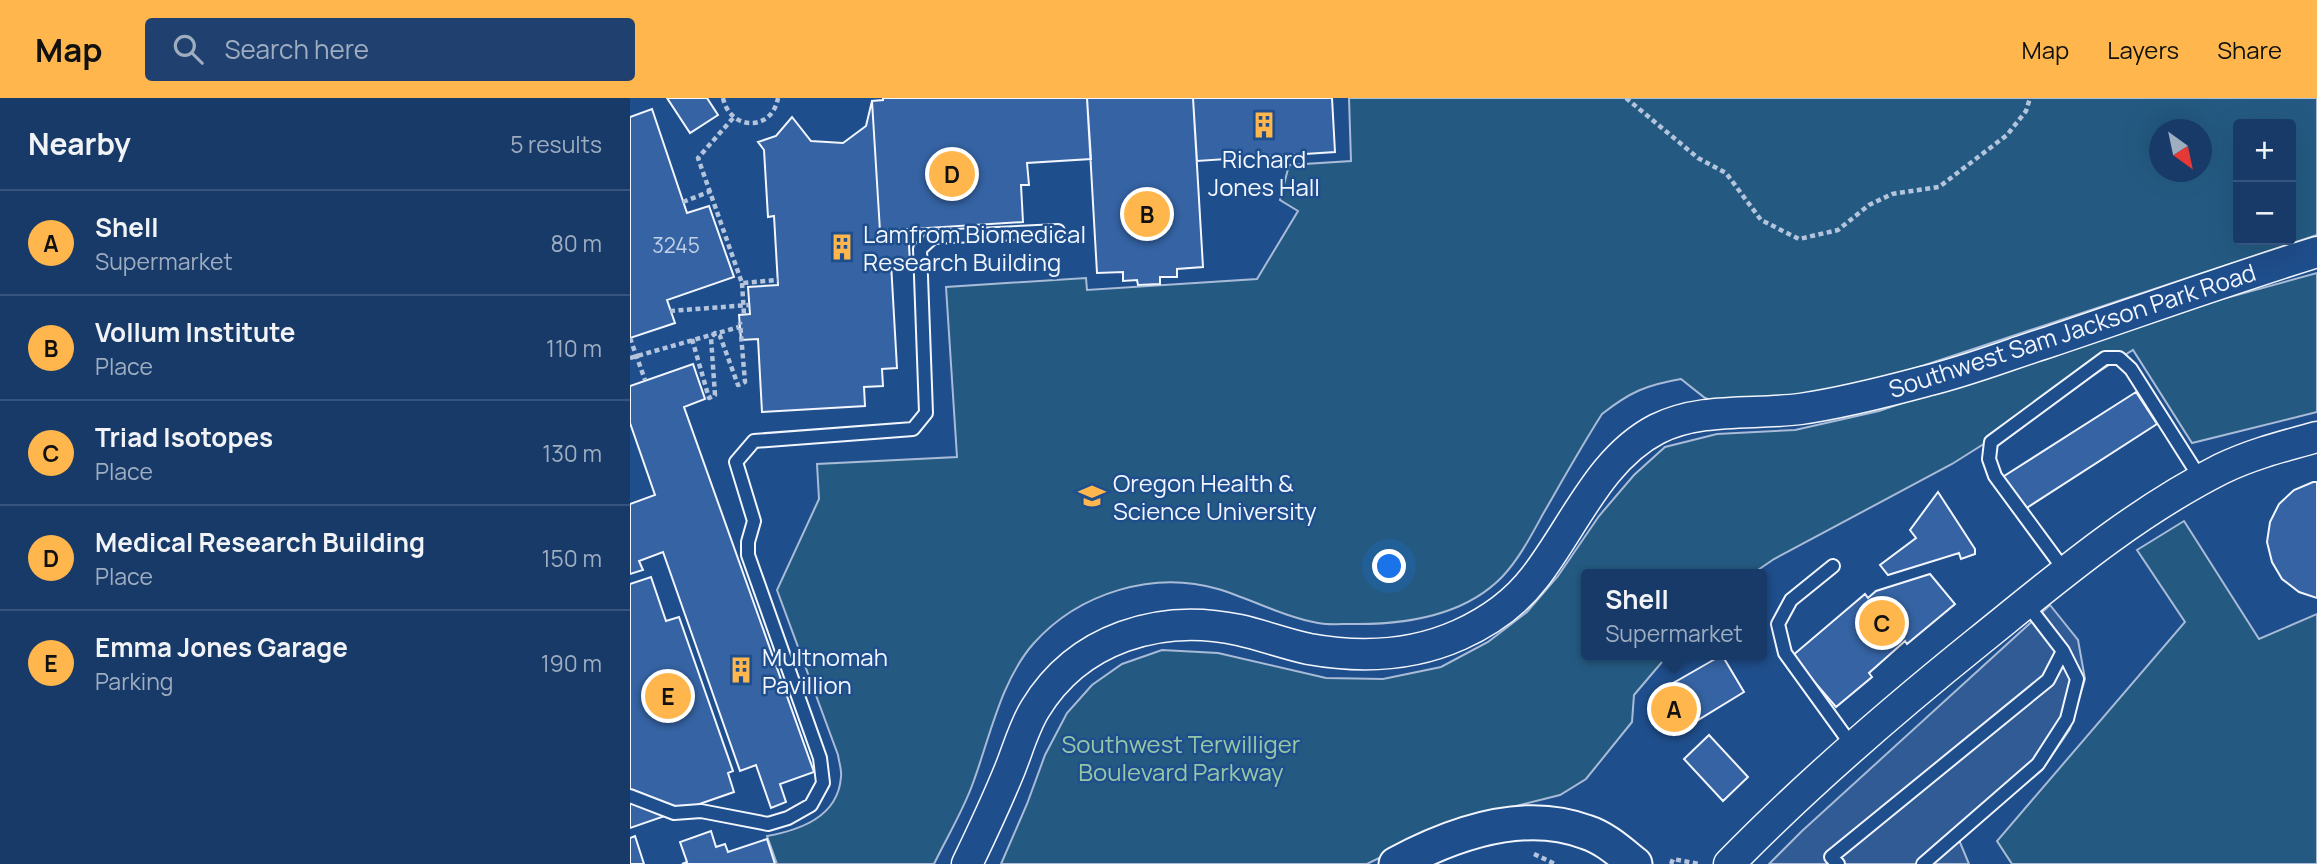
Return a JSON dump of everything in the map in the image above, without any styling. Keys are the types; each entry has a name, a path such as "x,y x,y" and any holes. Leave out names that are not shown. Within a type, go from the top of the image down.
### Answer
{"main road":[{"path":"1396,864 1425,850 1498,826 1532,822 1562,825 1587,832 1611,845 1636,864"},
{"path":"1562,825 1603,864"}],"street":[{"name":"Southwest Sam Jackson Park Road","path":"967,864 992,813 1034,710 1053,685 1081,658 1120,636 1158,627 1191,626 1236,630 1311,649 1373,654 1404,653 1427,647 1483,622 1506,606 1534,579 1607,471 1642,438 1661,427 1683,419 1707,415 1801,408 1926,381 2317,252"},
{"path":"1729,864 1766,826 1853,747 2065,571 2112,536 2221,470 2272,449 2317,438"}],"lane":[{"path":"630,796 674,813 701,811 768,824 811,805 823,783 820,758 748,555 748,542 754,521 736,462 754,441 913,429 926,413 920,248 933,237 1058,231"},
{"path":"2065,571 1995,476 1989,459 1991,442 2105,358 2119,358 2131,369 2202,481"},
{"path":"1833,566 1791,600 1778,624 1785,653 1853,747"},
{"path":"1923,864 2038,764 2067,719 2077,679 2063,651 2026,603"},
{"path":"1838,864 1831,857 2048,680 2063,651"}],"path":[{"path":"723,98 733,118 750,123 765,120 774,112 778,98"},
{"path":"1626,98 1698,158 1726,173 1761,220 1799,239 1838,230 1869,205 1892,194 1939,187 2007,135 2026,111 2030,98"},
{"path":"733,118 698,158 742,284 744,314"},
{"path":"683,202 710,191"},
{"path":"742,284 778,279"},
{"path":"670,311 749,305"},
{"path":"630,358 739,325 745,382 738,385 720,337 715,333"},
{"path":"692,339 709,398 715,395 711,338 715,333"},
{"path":"630,338 645,380"},
{"path":"1671,864 1673,859 1699,864"}],"green space":[{"name":"Oregon Health & Science University","path":"1349,98 2317,98 2317,235 2296,242 2296,119 2233,119 2233,245 2287,245 1901,373 1834,389 1780,398 1717,402 1705,398 1681,379 1639,390 1602,414 1524,547 1502,577 1469,601 1431,616 1391,623 1322,624 1293,617 1218,589 1168,582 1118,590 1095,599 1052,626 1034,643 1013,674 969,793 934,864 777,864 767,836 792,830 825,812 838,791 841,775 838,755 777,590 819,499 817,464 957,457 946,287 1086,278 1087,290 1257,279 1298,211 1280,200 1289,165 1351,161"},
{"name":"Southwest Terwilliger Boulevard Parkway","path":"2317,273 2317,412 2192,443 2133,350 1952,464 1759,569 1581,569 1581,660 1664,660 1634,695 1632,722 1586,779 1560,795 1452,822 1367,864 1001,864 1045,755 1067,713 1092,685 1122,664 1162,650 1218,653 1326,678 1383,679 1441,667 1488,642 1527,612 1558,576 1599,516 1634,475 1665,447 1717,434 1795,430 1879,411 2135,323"},
{"path":"2184,521 2259,639 2317,614 2317,864 2012,864 1997,841 2185,622 2137,550"}],"shaded area":[{"path":"2050,605 2078,640 2085,679 2070,729 2042,770 1959,840 1969,864 1769,864 1802,831"}],"building":[{"path":"667,98 707,98 718,115 690,133"},
{"path":"883,98 1087,98 1091,159 1027,163 1029,185 1021,185 1023,222 880,231 872,101"},
{"path":"1087,98 1193,98 1203,267 1177,269 1177,277 1160,277 1160,284 1138,285 1137,280 1123,281 1123,272 1097,273"},
{"name":"Richard Jones Hall","path":"1193,98 1332,98 1335,152 1197,161"},
{"name":"Lamfrom Biomedical Research Building","path":"872,101 880,231 908,229 910,262 891,263 897,368 882,369 883,386 864,387 865,406 762,412 758,339 741,340 739,315 750,314 748,287 778,285 774,216 768,217 764,150 758,142 776,136 792,117 811,141 843,143 866,126"},
{"path":"652,109 687,213 709,206 734,277 667,300 675,323 630,338 630,117"},
{"name":"Multnomah Pavillion","path":"693,364 705,399 684,407 814,772 780,784 786,802 771,808 756,765 740,771 663,552 639,561 643,570 630,574 630,504 655,495 630,423 630,386"},
{"path":"2136,392 2157,424 2022,511 2001,478"},
{"path":"2317,482 2317,598 2299,592 2282,579 2272,562 2267,542 2270,522 2279,504 2294,490"},
{"path":"1938,492 1975,549 1975,554 1961,559 1959,553 1888,575 1880,565 1916,538 1910,530"},
{"path":"1930,574 1955,604 1907,644 1905,641 1869,673 1872,677 1836,707 1792,656 1865,594 1868,598 1876,591"},
{"path":"651,577 666,621 679,617 733,771 728,773 734,792 630,828 630,584"},
{"path":"1713,660 1725,660 1744,692 1698,720 1675,682"},
{"path":"1675,682 1698,720 1674,735 1651,697"},
{"path":"1709,735 1748,777 1723,801 1684,759"},
{"path":"711,831 716,847 725,844 728,852 767,839 775,864 682,864 687,862 680,842"},
{"path":"635,836 644,864 630,864 630,838"}],"place":[{"name":"Richard Jones Hall","path":"1264,125"},
{"name":"Medical Research Building","path":"952,174"},
{"name":"Vollum Institute","path":"1147,214"},
{"name":"Lamfrom Biomedical Research Building","path":"842,247"},
{"name":"Oregon Health & Science University","path":"1092,496"},
{"name":"Triad Isotopes","path":"1882,623"},
{"name":"Multnomah Pavillion","path":"741,670"},
{"name":"Emma Jones Garage","path":"668,696"},
{"name":"Shell","path":"1674,709"}]}
